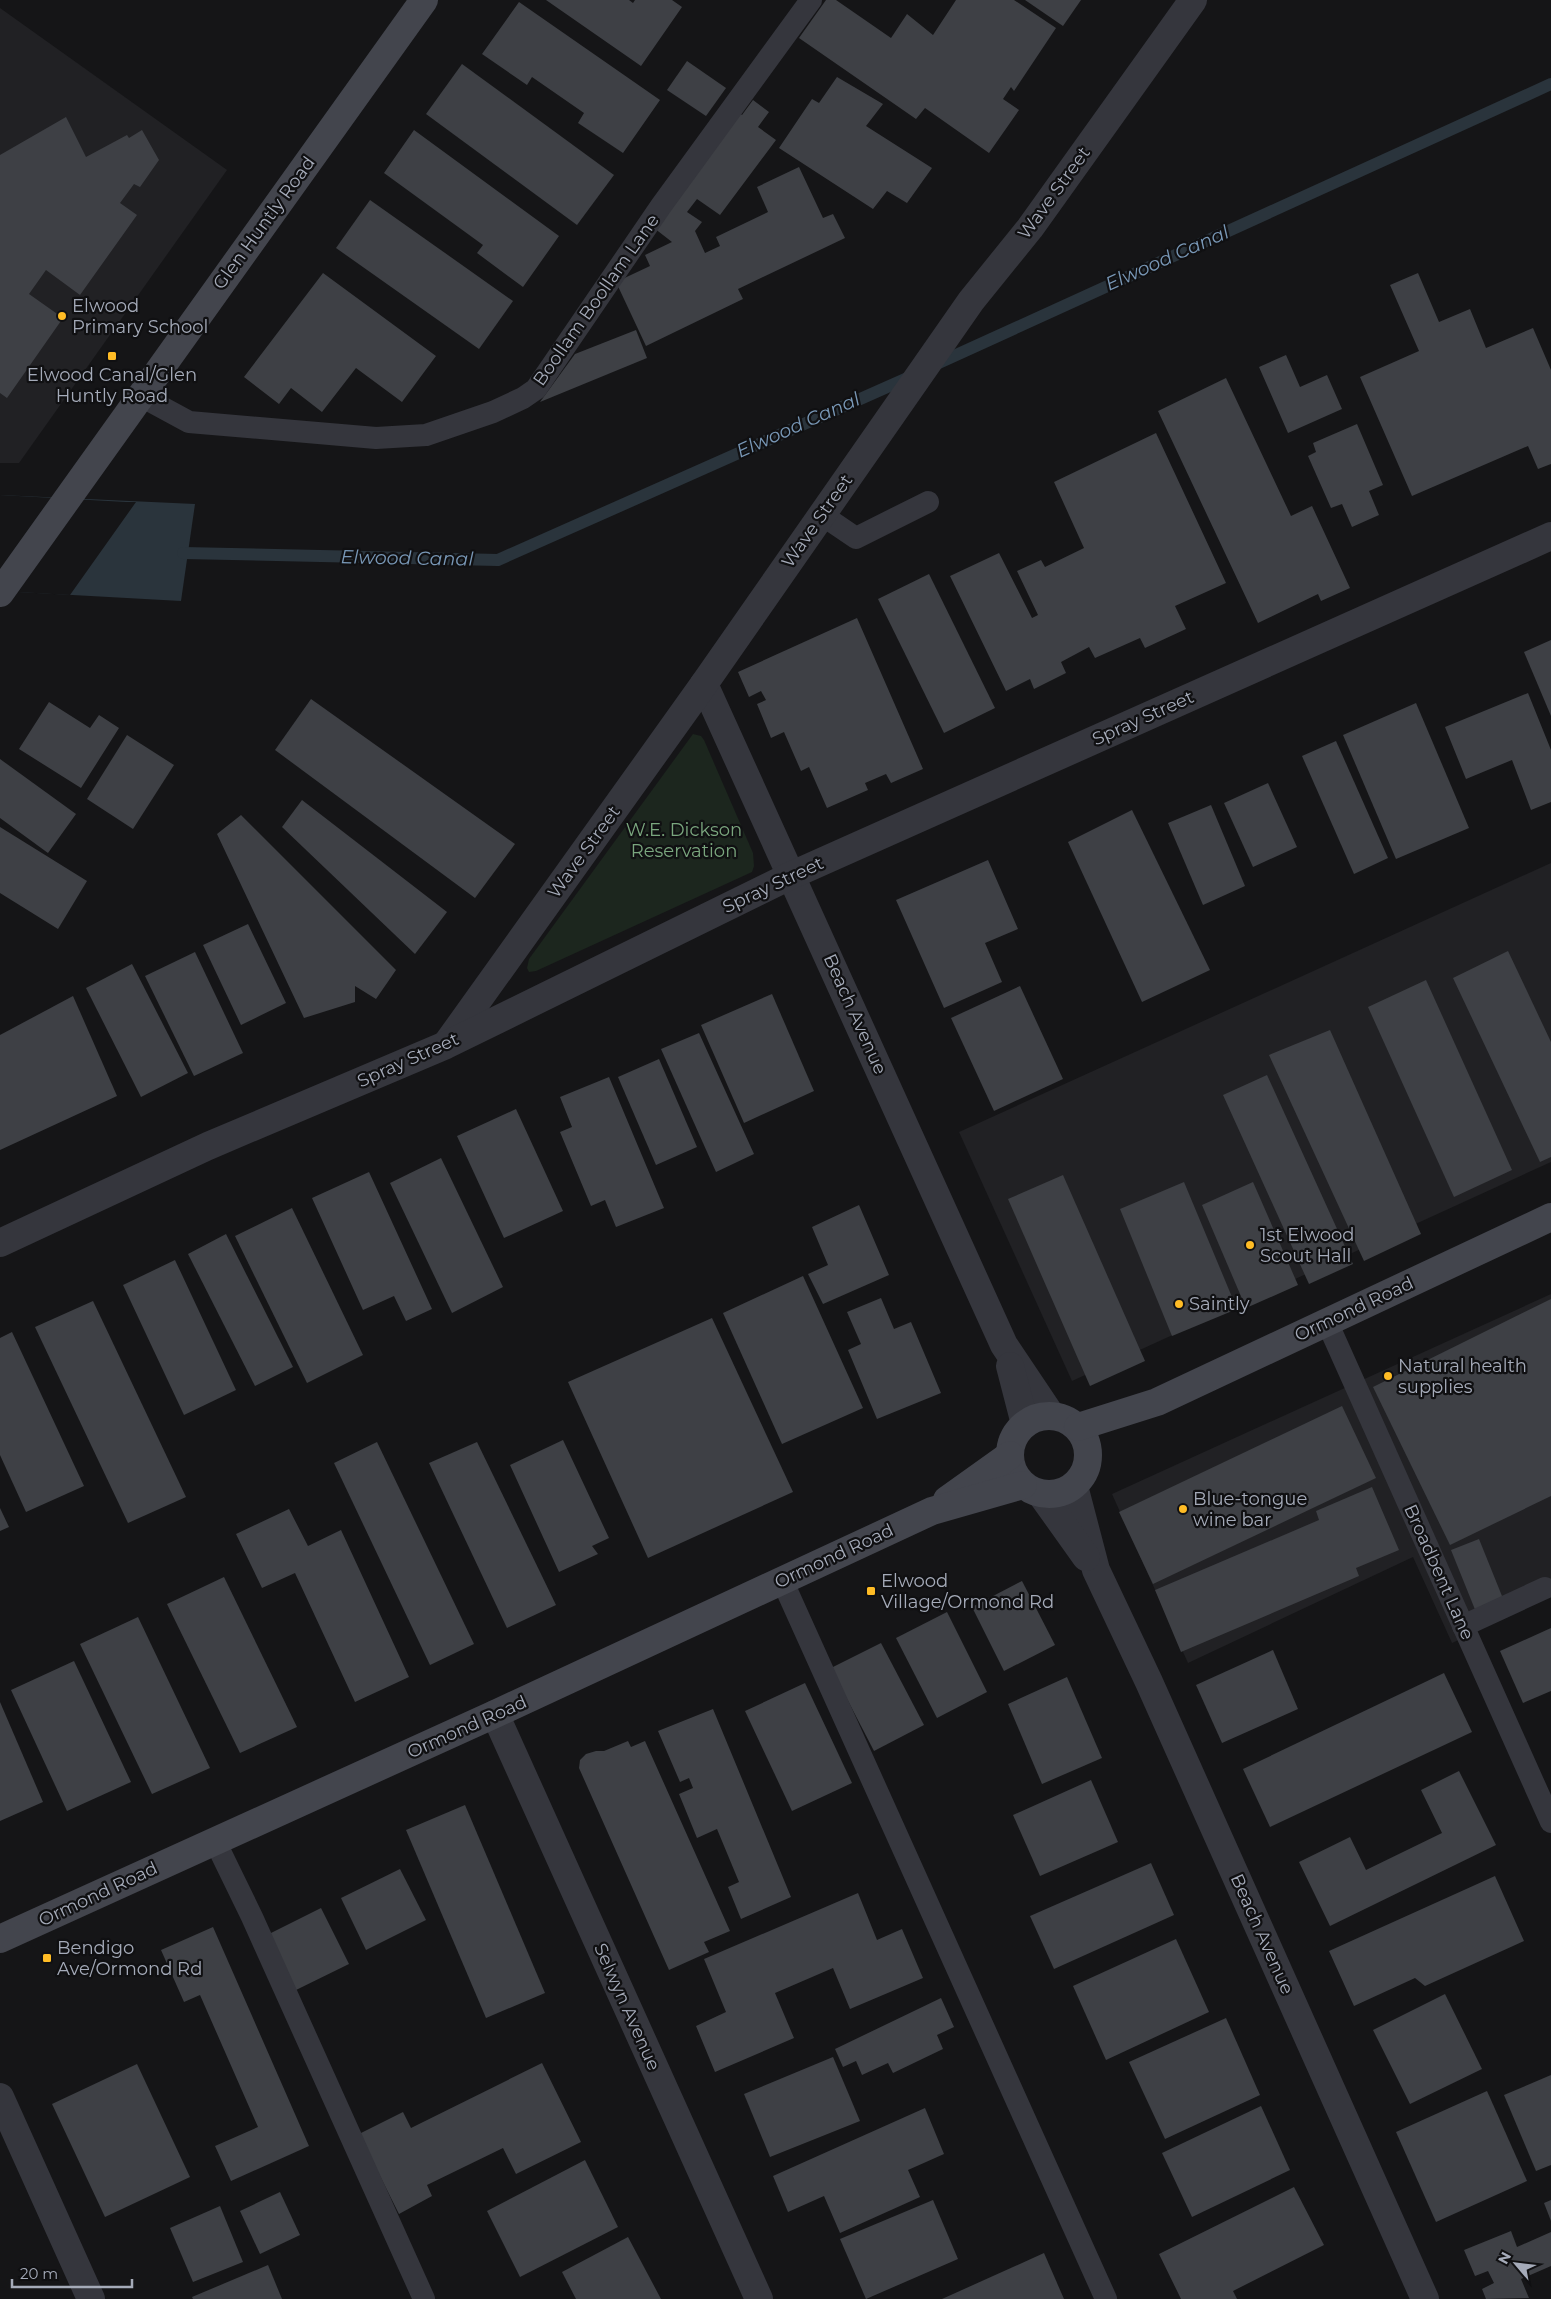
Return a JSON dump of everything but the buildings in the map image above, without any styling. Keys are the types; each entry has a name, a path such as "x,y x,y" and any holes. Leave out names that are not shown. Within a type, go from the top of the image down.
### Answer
{"street":[{"name":"Glen Huntly Road","path":"1,592 424,0"},
{"name":"Wave Street","path":"446,1045 704,684 971,301 1030,228 1193,0"},
{"name":"Spray Street","path":"0,1243 208,1146 446,1045 792,875 1551,536"},
{"name":"Beach Avenue","path":"704,684 1004,1346 1025,1424"},
{"name":"Ormond Road","path":"1078,1427 1157,1402 1551,1217"},
{"name":"Beach Avenue","path":"1004,1346 1051,1415"},
{"name":"Ormond Road","path":"1089,1452 1157,1402"},
{"path":"1032,1489 1016,1476 1010,1455 1014,1438 1025,1424 1032,1419 1051,1415 1061,1417 1078,1427 1083,1434 1089,1452 1088,1465 1074,1486"},
{"name":"Ormond Road","path":"0,1939 494,1714 932,1511 1010,1455"},
{"name":"Beach Avenue","path":"1074,1486 1096,1570 1153,1691 1425,2299"},
{"name":"Ormond Road","path":"932,1511 1032,1489 1052,1495 1064,1492 1074,1486"},
{"name":"Beach Avenue","path":"1032,1489 1096,1570"},
{"name":"Selwyn Avenue","path":"494,1714 760,2299"},
{"path":"0,2097 91,2299"}],"lane":[{"name":"Boollam Boollam Lane","path":"141,396 189,422 376,438 426,435 470,420 523,398 536,389 661,206 811,0"},
{"path":"822,515 856,538 928,502"},
{"name":"Broadbent Lane","path":"1326,1322 1551,1822"},
{"path":"782,1580 1106,2299"},
{"path":"1463,1626 1544,1588"},
{"path":"214,1841 252,1917 424,2299"}],"shaded area":[{"name":"Elwood Primary School","path":"0,8 227,170 19,463 0,463"},
{"path":"0,495 195,504 181,601 0,591"},
{"path":"1551,863 1551,1162 1072,1381 959,1132"},
{"path":"1551,1294 1551,1596 1452,1643 1413,1557 1188,1663 1112,1494"}],"green space":[{"name":"W.E. Dickson Reservation","path":"693,734 701,736 704,740 753,853 754,866 752,872 536,971 529,972 527,968 529,959"}],"pier":[{"path":"0,495 136,502 70,595 0,591"}],"waterway":[{"name":"Elwood Canal","path":"932,366 1551,84"},
{"name":"Elwood Canal","path":"183,553 498,560 912,376"}],"place":[{"name":"Elwood Primary School","path":"62,316"},
{"name":"Elwood Canal/Glen Huntly Road","path":"112,356"},
{"name":"1st Elwood Scout Hall","path":"1250,1245"},
{"name":"Saintly","path":"1179,1304"},
{"name":"Natural health supplies","path":"1388,1376"},
{"name":"Blue-tongue wine bar","path":"1183,1509"},
{"name":"Elwood Village/Ormond Rd","path":"871,1591"},
{"name":"Bendigo Ave/Ormond Rd","path":"47,1958"}]}
